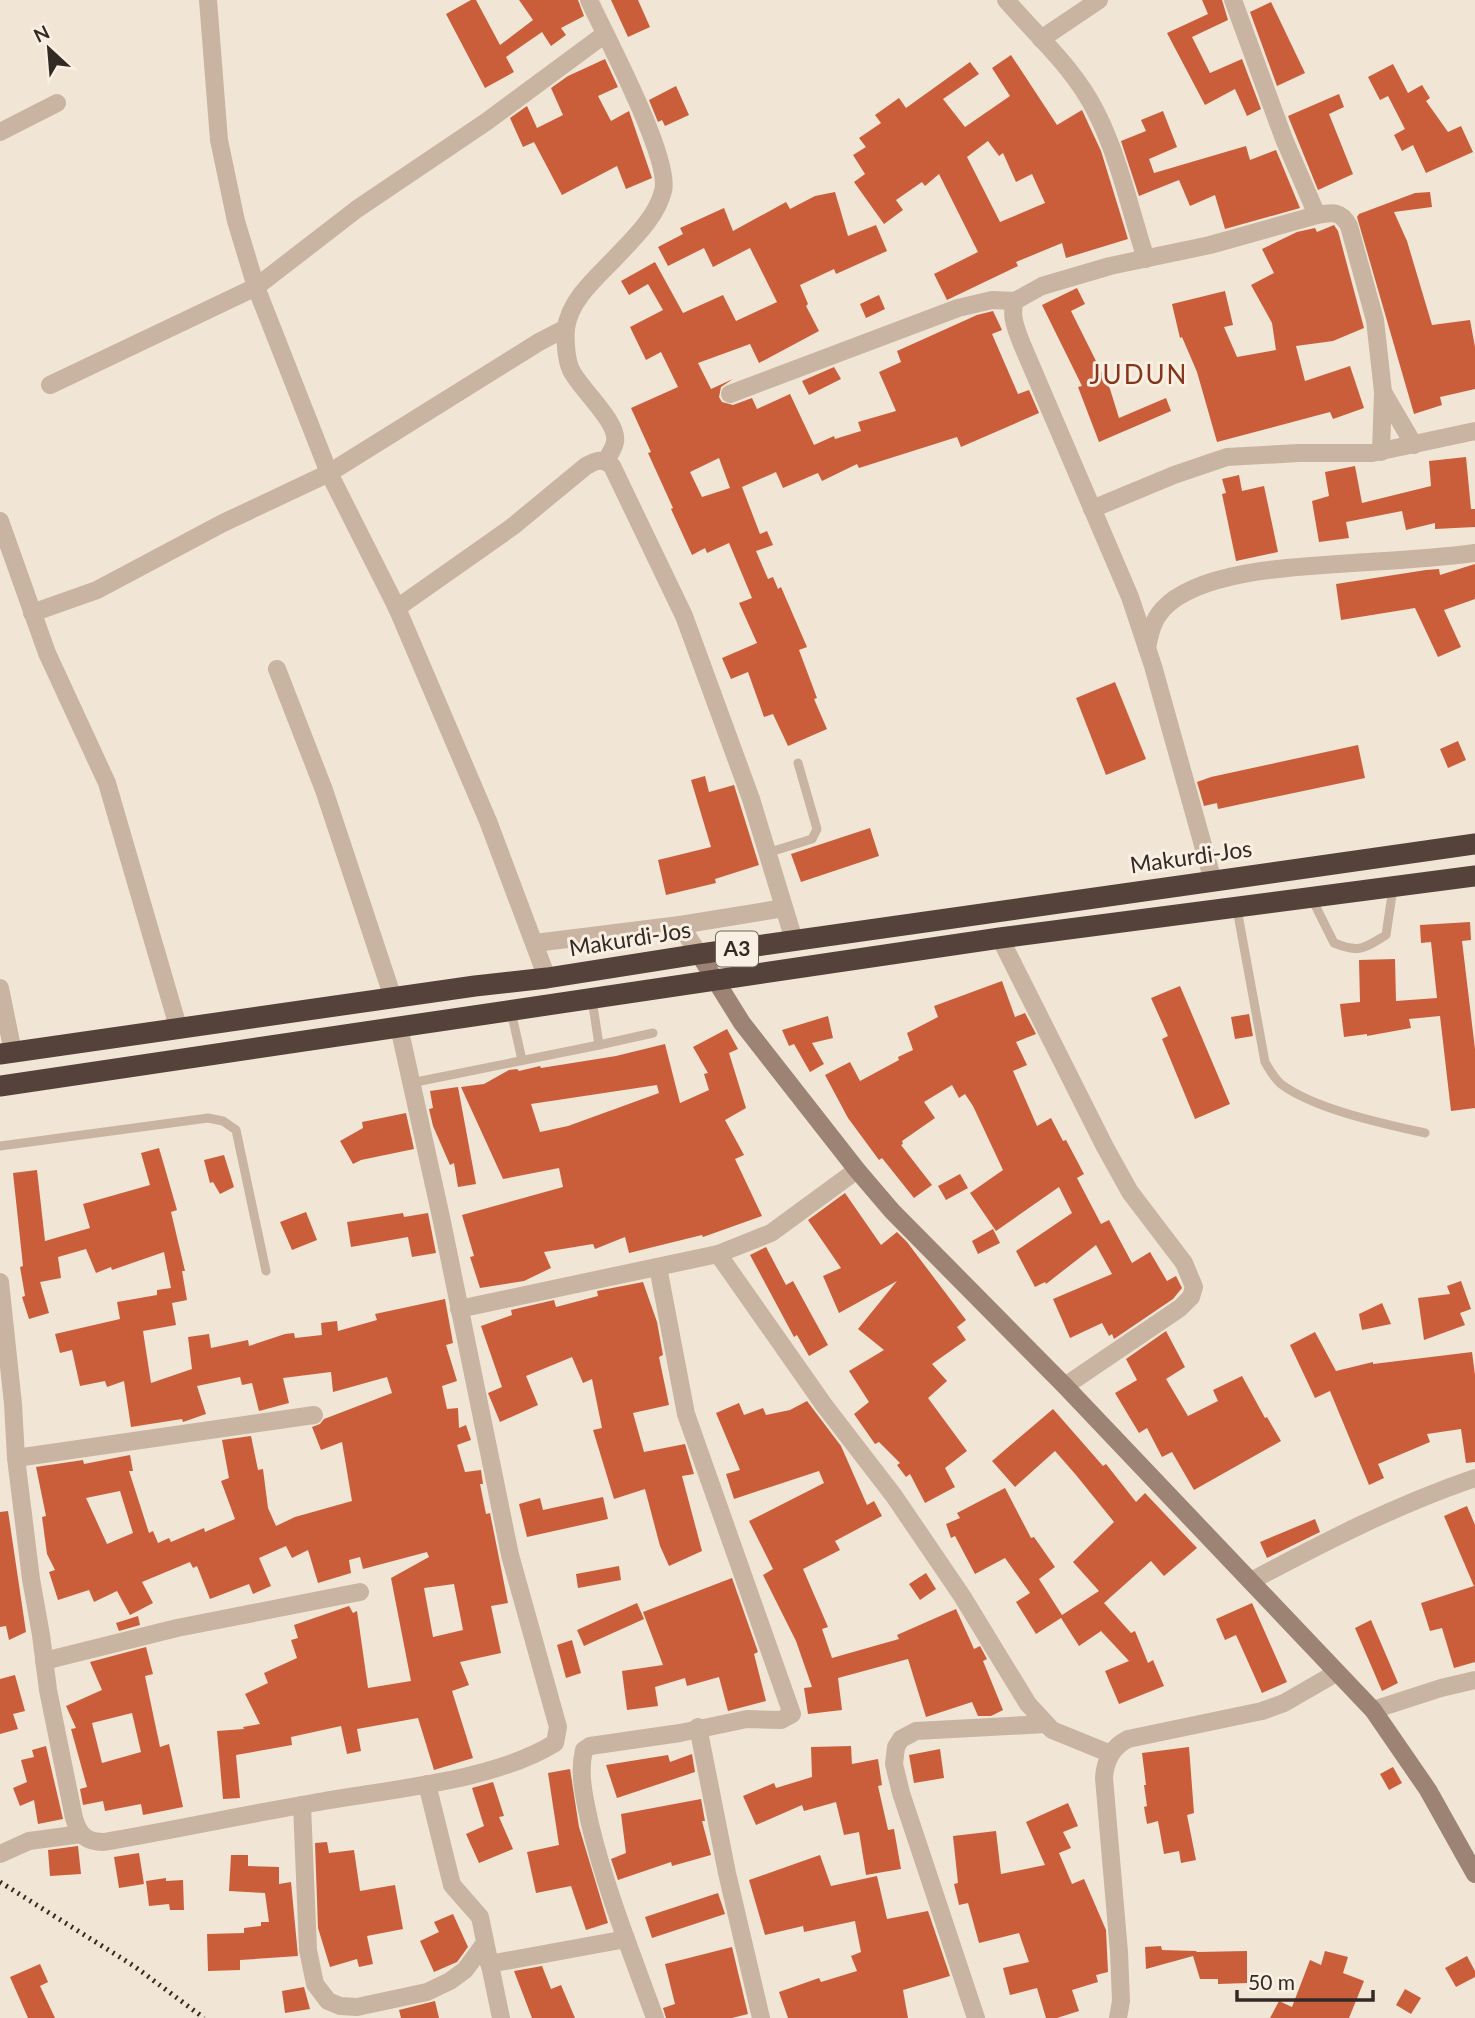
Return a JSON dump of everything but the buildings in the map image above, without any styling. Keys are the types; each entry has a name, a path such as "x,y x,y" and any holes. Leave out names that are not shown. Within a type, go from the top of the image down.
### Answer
{"highway":[{"name":"Makurdi-Jos","path":"6,1053 1475,844"},
{"name":"A3","path":"0,1086 1000,938 1475,876"}],"main road":[{"path":"699,954 742,1023 892,1211 1065,1386 1373,1710 1428,1790 1475,1874"}],"street":[{"path":"208,0 219,141 236,220 256,287 329,473 397,608 488,821 547,978"},
{"path":"589,0 653,140 664,175 663,192 644,227 573,306 566,328 570,368 614,432 616,441 606,461"},
{"path":"1006,0 1072,74 1096,112 1111,147 1146,259"},
{"path":"1041,39 1099,0"},
{"path":"1233,0 1284,139 1318,215"},
{"path":"50,385 256,287 357,209 486,122 605,34"},
{"path":"0,132 57,103"},
{"path":"730,394 958,308 992,300 1015,301 1042,286 1110,266 1210,245 1318,215 1339,214 1349,226 1375,320 1383,392 1381,452"},
{"path":"1015,301 1012,310 1021,342 1130,597 1213,881"},
{"path":"32,613 97,590 223,523 329,473 539,342 566,328"},
{"path":"1383,392 1414,445"},
{"path":"1092,509 1174,475 1227,457 1381,452 1475,431"},
{"path":"397,608 512,527 586,466 597,460 606,461 616,471 684,616 751,799 794,940"},
{"path":"0,521 47,653 107,783 179,1030"},
{"path":"1147,648 1152,626 1164,608 1189,592 1232,576 1293,567 1439,558 1475,553"},
{"path":"277,669 324,790 393,998"},
{"path":"535,943 680,925 784,908"},
{"path":"680,925 699,954"},
{"path":"1000,938 1130,1192 1184,1263 1194,1287 1191,1297 1180,1308 1065,1386"},
{"path":"0,988 6,1053"},
{"path":"0,1282 16,1458 44,1661 74,1818 81,1834 93,1842 104,1842 428,1784 513,1764 555,1743 558,1727 510,1555 399,1027"},
{"path":"460,1309 718,1254 771,1233 857,1170"},
{"path":"718,1254 824,1405 894,1496 962,1596 1028,1704 1052,1730 1111,1754"},
{"path":"655,2018 601,1872 587,1811 581,1762 584,1750 590,1746 680,1733 698,1727 747,1719 781,1720 792,1714 686,1414 658,1268"},
{"path":"16,1458 314,1415"},
{"path":"1251,1581 1361,1523 1423,1496 1475,1478"},
{"path":"44,1661 177,1628 360,1592"},
{"path":"1118,2018 1121,2001 1120,1976 1104,1778 1105,1766 1111,1754 1128,1739 1262,1711 1284,1703 1336,1673"},
{"path":"1373,1710 1475,1680"},
{"path":"976,2018 901,1793 894,1753 901,1739 916,1731 1046,1724"},
{"path":"698,1727 727,1873 761,2018"},
{"path":"428,1784 452,1885 480,1917 484,1956 501,2018"},
{"path":"302,1805 308,1950 315,1984 328,2001 341,2006 357,2007 427,1992 450,1981 484,1956 626,1939"},
{"path":"0,1854 29,1841 81,1834"}],"lane":[{"path":"767,853 812,839 817,829 798,763"},
{"path":"1311,897 1334,943 1352,950 1370,945 1386,935 1393,887"},
{"path":"1236,907 1265,1062 1278,1082 1299,1096 1371,1121 1425,1133"},
{"path":"592,997 599,1045"},
{"path":"511,1010 522,1060"},
{"path":"411,1083 653,1032"},
{"path":"0,1146 208,1118 223,1121 236,1130 265,1271"}],"railway":[{"path":"0,1882 134,1966 204,2018"}],"district":[{"name":"JUDUN","path":"1139,375"}]}
